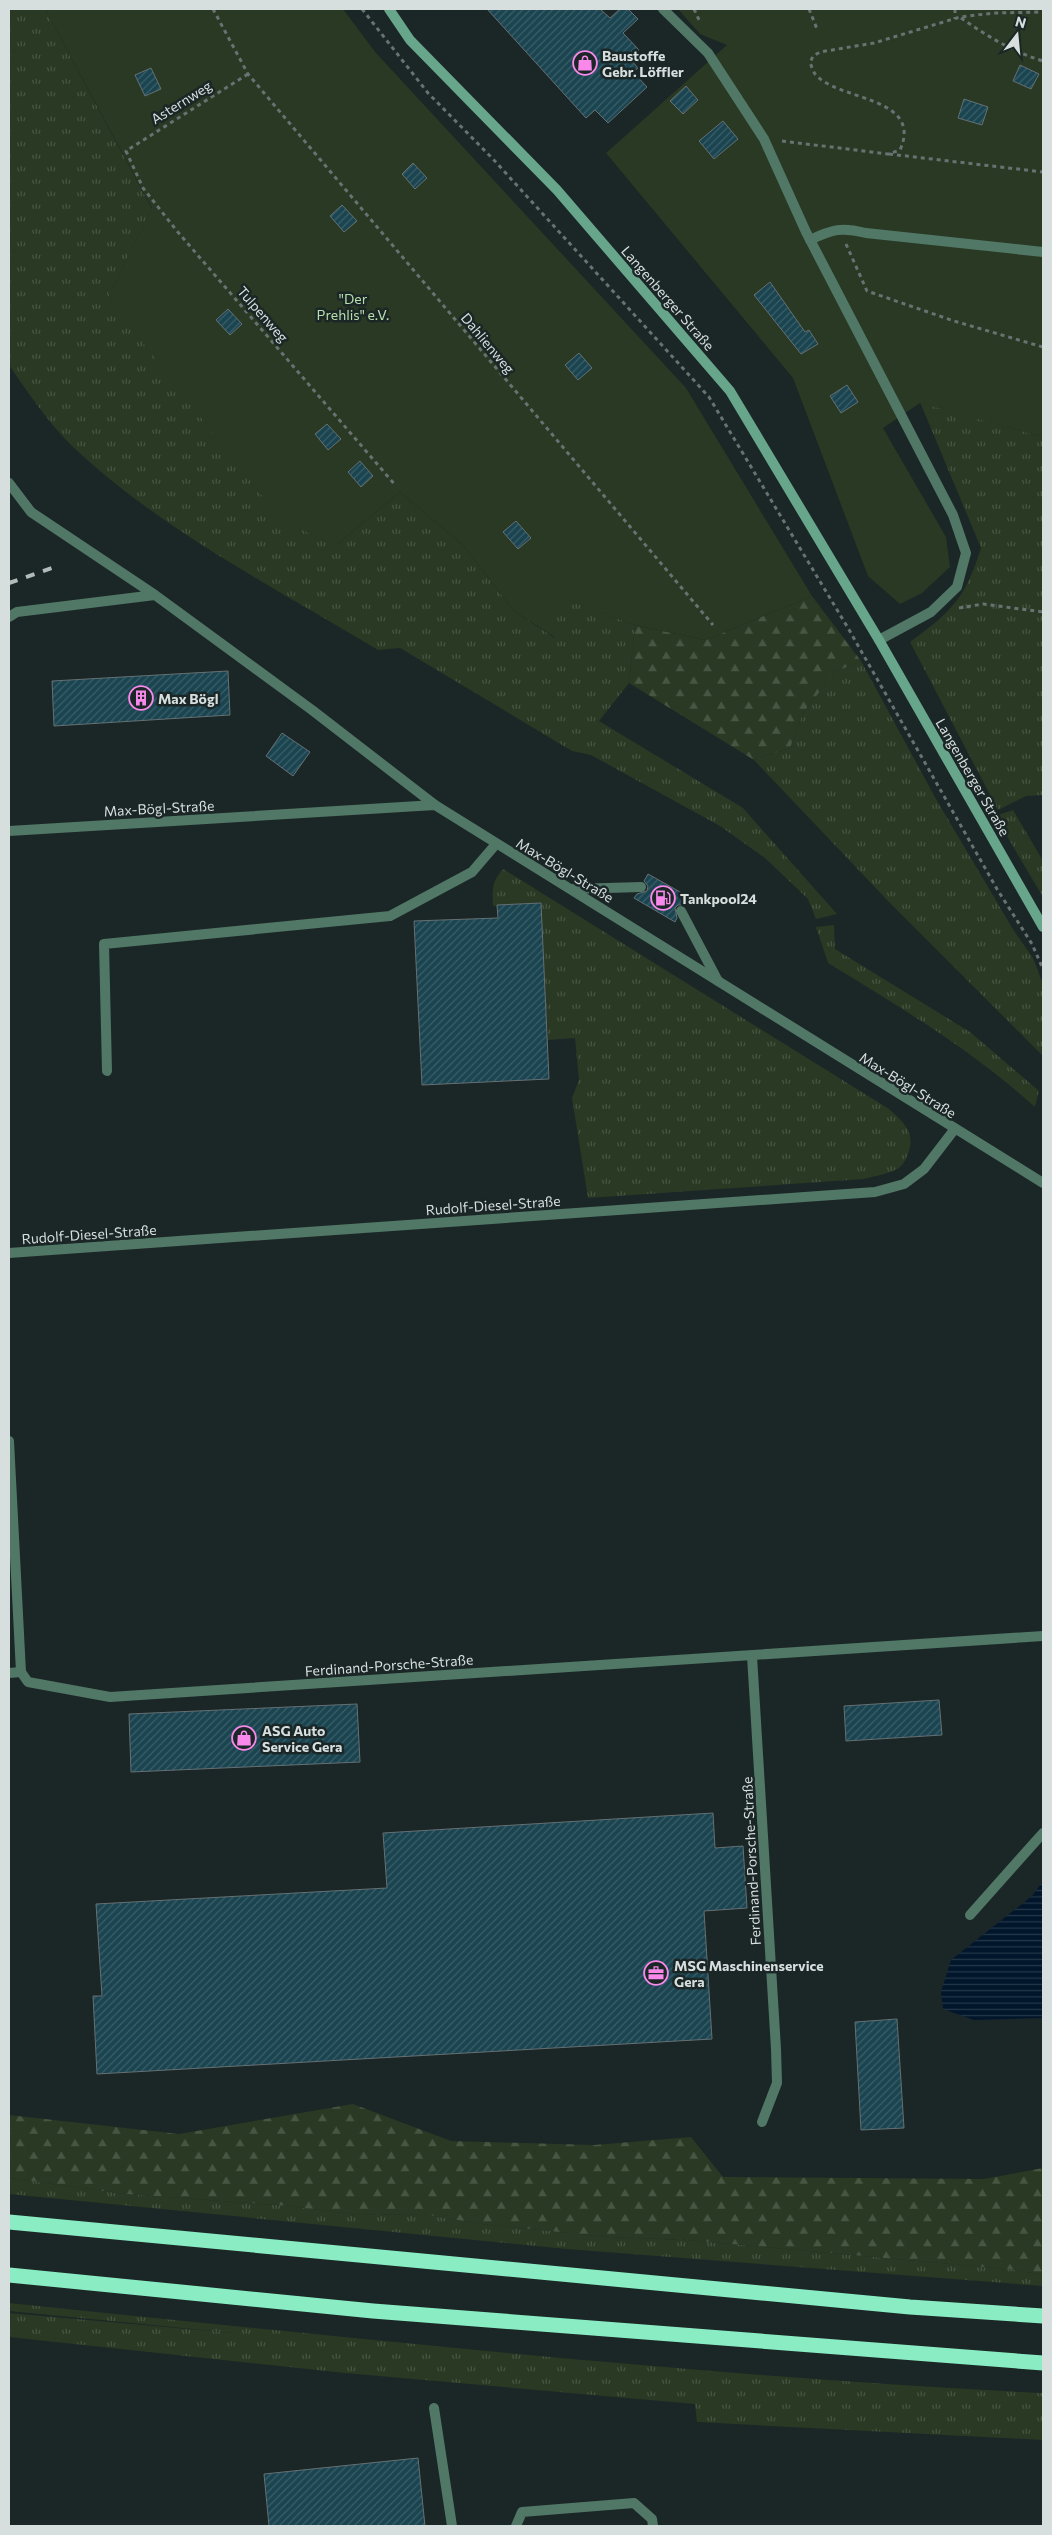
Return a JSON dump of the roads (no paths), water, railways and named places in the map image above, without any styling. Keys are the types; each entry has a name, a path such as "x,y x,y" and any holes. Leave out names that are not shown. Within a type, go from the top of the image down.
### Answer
{"highway":[{"path":"9,2222 900,2306 1043,2316"},
{"path":"9,2275 373,2311 1043,2363"}],"main road":[{"name":"Langenberger Straße","path":"389,9 410,40 558,190 730,391 879,640 1043,928"}],"street":[{"path":"663,9 708,53 764,139 810,240 953,515 966,553 957,587 931,612 879,640"},
{"path":"810,240 831,230 839,229 1043,252"},
{"path":"9,484 13,496 31,512 156,595 312,710 435,805"},
{"path":"9,617 17,612 156,595"},
{"name":"Max-Bögl-Straße","path":"9,831 435,805 496,844 573,889 954,1130 1043,1184"},
{"path":"107,1071 104,944 390,916 472,872 496,844"},
{"path":"573,889 641,887"},
{"path":"681,911 718,981"},
{"name":"Rudolf-Diesel-Straße","path":"9,1254 875,1192 904,1184 924,1169 954,1130"},
{"path":"9,1441 21,1672 9,1673"},
{"name":"Ferdinand-Porsche-Straße","path":"21,1672 28,1682 110,1697 1043,1636"},
{"name":"Ferdinand-Porsche-Straße","path":"752,1656 777,2083 762,2122"},
{"path":"970,1915 1043,1833"},
{"path":"434,2408 452,2526"},
{"path":"516,2526 522,2512 634,2503 652,2519 653,2526"}],"water":[{"path":"1043,1881 1043,2018 974,2020 943,2009 941,1992 951,1960 1032,1896"}],"railway":[{"path":"9,583 52,568"}],"place":[{"name":"Baustoffe Gebr. Löffler","path":"585,63"},
{"name":"Max Bögl","path":"141,698"},
{"name":"Tankpool24","path":"663,898"},
{"name":"ASG Auto Service Gera","path":"244,1738"},
{"name":"MSG Maschinenservice Gera","path":"656,1973"}],"park label":[{"name":"\"Der Prehlis\" e.V.","path":"353,306"}]}
